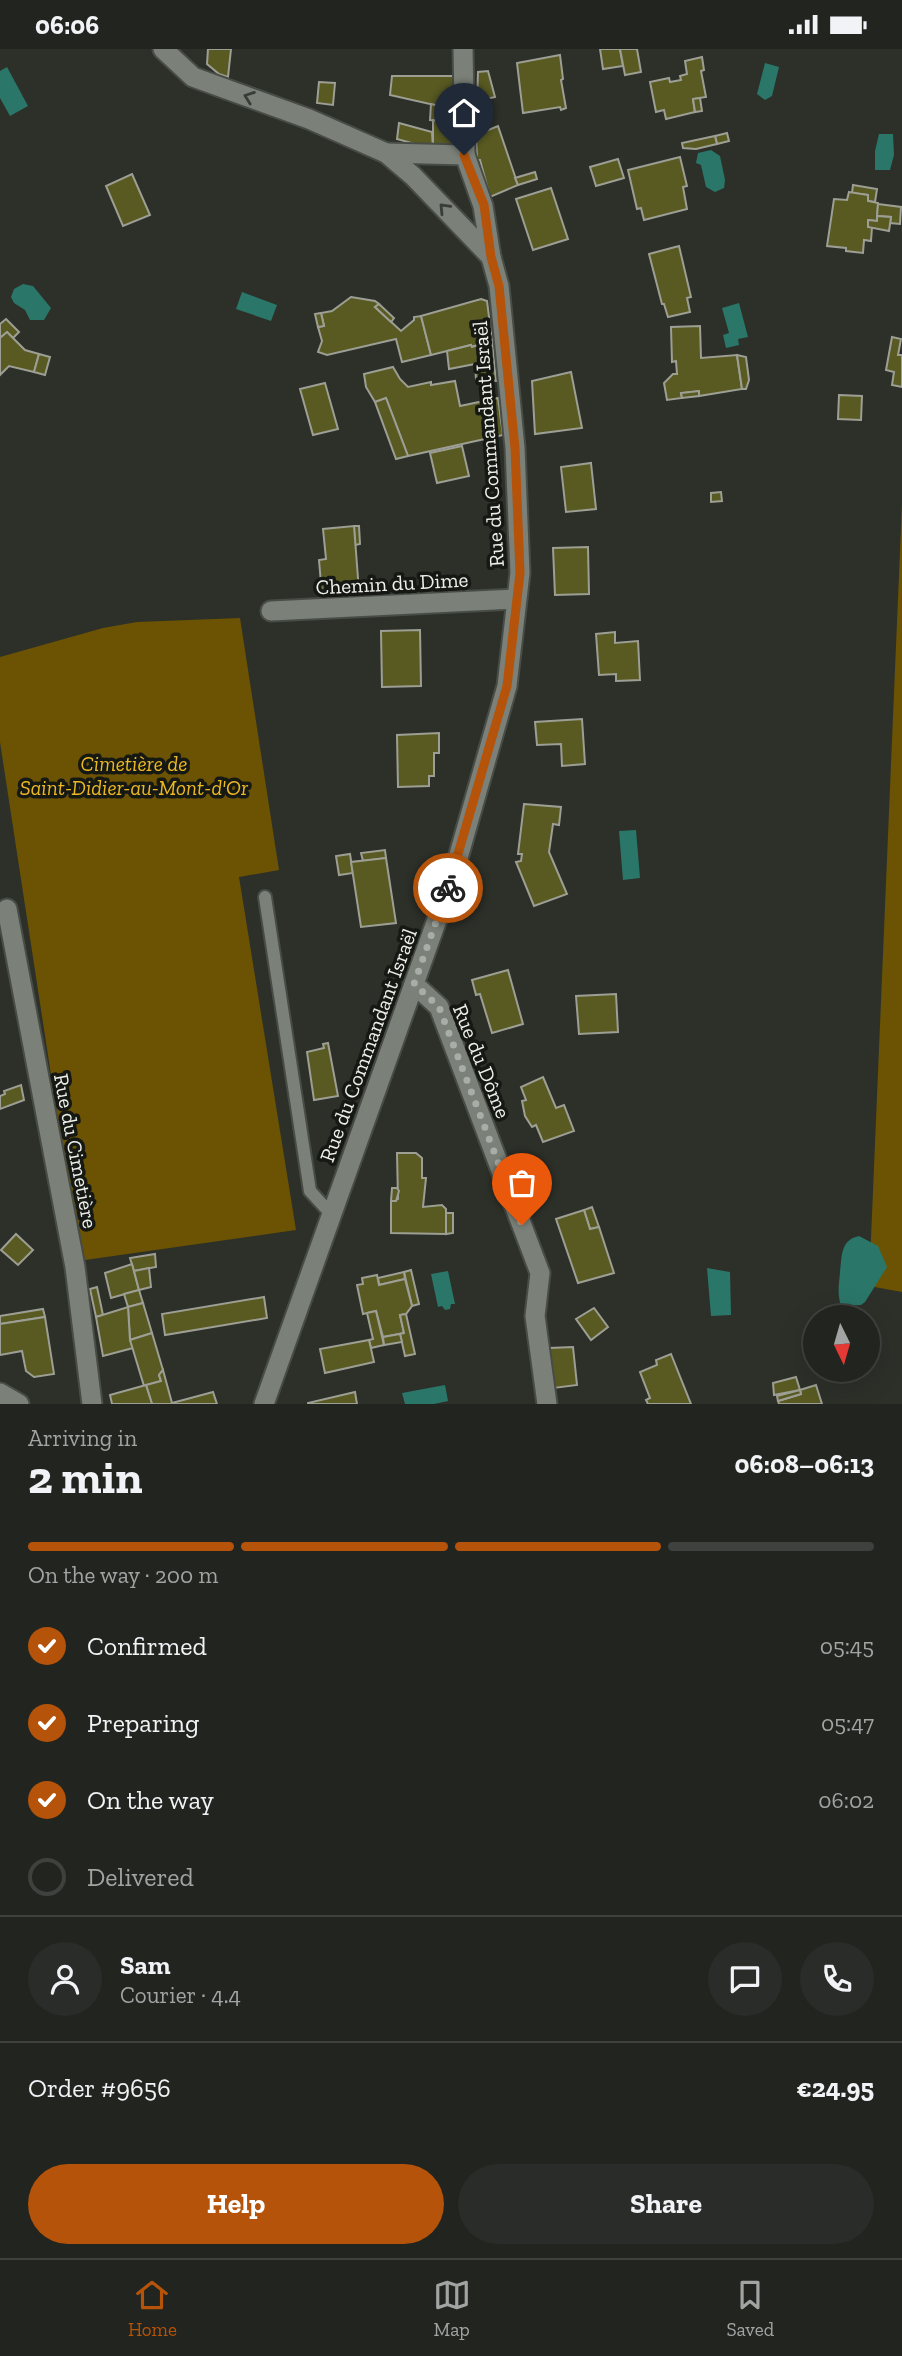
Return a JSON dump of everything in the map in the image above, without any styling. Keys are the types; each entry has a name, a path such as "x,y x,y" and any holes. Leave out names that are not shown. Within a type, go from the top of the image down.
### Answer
{"street":[{"name":"Rue du Commandant Israël","path":"163,49 193,77 309,119 386,153 413,176 491,257 499,286 515,448 520,573 507,686 454,873 264,1404"},
{"path":"463,49 464,155 484,205 491,257"},
{"path":"386,153 464,155"},
{"name":"Chemin du Dime","path":"271,611 516,600"},
{"name":"Rue du Cimetière","path":"6,909 75,1267 92,1404"},
{"name":"Rue du Dôme","path":"414,984 439,1007 540,1273 535,1316 547,1404"},
{"path":"0,1393 19,1404"}],"lane":[{"path":"265,897 310,1191 332,1215"}],"green space":[{"path":"902,504 902,1292 869,1286"},
{"name":"Cimetière de Saint-Didier-au-Mont-d'Or","path":"240,618 279,870 239,877 296,1230 85,1260 57,1114 0,742 0,657 103,628 137,622"}],"water":[{"path":"765,63 779,67 772,96 765,100 757,94"},
{"path":"7,67 28,106 10,116 0,98 0,71"},
{"path":"879,134 893,134 894,155 890,170 875,170"},
{"path":"711,150 720,156 725,180 724,188 715,192 706,187 701,165 696,163 698,153"},
{"path":"23,284 33,286 51,308 44,320 30,320 25,310 14,303 11,297 14,289"},
{"path":"242,292 277,305 271,321 236,309"},
{"path":"739,303 748,337 738,339 739,345 726,348 723,335 729,333 722,308"},
{"path":"636,830 640,878 623,880 619,831"},
{"path":"859,1236 878,1246 887,1267 865,1302 861,1305 841,1305 839,1289 843,1250 853,1238"},
{"path":"707,1268 730,1272 731,1315 711,1316"},
{"path":"448,1271 455,1304 445,1310 442,1306 438,1307 431,1274"},
{"path":"445,1385 448,1401 405,1404 402,1393"}],"building":[{"path":"208,49 231,49 228,77 219,74 207,64"},
{"path":"600,49 620,49 623,66 603,69"},
{"path":"620,49 637,49 641,72 625,75"},
{"path":"560,55 566,108 523,113 517,63"},
{"path":"702,57 704,70 701,71 706,97 693,99 695,112 666,119 664,110 656,112 650,82 669,78 670,82 681,80 680,76 687,74 685,61"},
{"path":"488,71 495,97 477,101 478,72"},
{"path":"392,76 457,76 457,108 439,109 439,106 390,95"},
{"path":"319,82 335,83 333,105 317,103"},
{"path":"700,98 702,111 695,112 693,99"},
{"path":"431,104 439,106 438,121 430,120"},
{"path":"457,108 456,149 433,149 433,120 438,121 439,109"},
{"path":"399,123 432,132 433,149 397,139"},
{"path":"498,126 518,185 490,197 480,160 477,160 476,135"},
{"path":"727,133 729,141 717,144 715,136"},
{"path":"715,136 717,144 696,149 683,148 682,143"},
{"path":"680,157 687,186 683,187 687,209 644,220 641,208 637,209 628,170"},
{"path":"618,159 624,178 596,186 590,167"},
{"path":"535,172 537,179 518,185 515,178"},
{"path":"132,174 150,215 123,226 106,186"},
{"path":"853,185 877,189 875,202 868,201 868,195 852,193"},
{"path":"551,188 568,239 533,250 516,199"},
{"path":"849,192 868,195 868,201 878,203 877,221 868,220 868,227 872,227 871,241 864,240 863,253 827,246 834,199 847,200"},
{"path":"878,204 901,207 900,224 890,223 891,217 877,216"},
{"path":"877,216 891,217 889,231 868,227 868,220 877,221"},
{"path":"679,246 691,297 687,298 690,312 668,317 649,254"},
{"path":"351,297 375,301 379,304 375,307 401,331 414,317 421,316 431,355 402,362 396,339 327,355 318,352 322,341 318,327 324,326 321,313 332,311"},
{"path":"481,299 487,301 492,340 431,355 421,316"},
{"path":"379,304 394,318 391,322 375,307"},
{"path":"321,313 324,326 318,327 315,314"},
{"path":"6,319 19,332 13,338 7,332 0,338 0,324"},
{"path":"700,326 701,358 737,355 742,389 699,396 699,391 681,393 682,398 667,400 664,383 673,374 677,374 676,361 672,362 671,327"},
{"path":"7,332 25,350 39,354 34,372 9,366 0,375 0,338"},
{"path":"892,337 901,339 898,355 902,355 902,387 892,385 894,372 886,370"},
{"path":"492,340 496,381 476,379 475,364 449,369 447,351"},
{"path":"39,354 50,357 45,375 34,372"},
{"path":"737,355 746,357 749,380 746,389 742,389"},
{"path":"393,367 408,387 455,381 460,406 498,398 503,435 408,456 386,398 375,402 366,387 364,374"},
{"path":"571,372 582,428 535,434 532,381"},
{"path":"325,383 338,429 313,435 300,389"},
{"path":"699,391 699,396 682,398 681,393"},
{"path":"839,395 862,396 861,420 838,419"},
{"path":"386,398 408,456 396,459 375,402"},
{"path":"462,446 469,476 437,483 430,453"},
{"path":"591,463 596,509 566,512 561,467"},
{"path":"721,492 722,501 711,502 711,493"},
{"path":"354,526 359,526 360,544 355,545"},
{"path":"354,526 359,591 322,595 319,560 326,559 323,529"},
{"path":"588,547 589,594 555,595 553,548"},
{"path":"420,630 421,686 382,687 381,631"},
{"path":"615,632 615,643 638,641 640,680 616,681 616,674 599,675 596,634"},
{"path":"582,719 585,764 562,766 561,744 537,745 535,722"},
{"path":"439,733 439,753 434,753 434,776 429,776 429,786 398,787 397,735"},
{"path":"524,804 561,807 559,825 553,824 549,852 567,894 534,906 516,862 521,861 522,854 518,854"},
{"path":"385,850 386,858 363,861 361,853"},
{"path":"350,854 353,873 339,875 336,856"},
{"path":"386,858 396,923 361,927 351,862"},
{"path":"508,970 523,1024 492,1033 480,994 476,995 472,980"},
{"path":"616,994 618,1032 579,1034 576,996"},
{"path":"328,1043 338,1096 314,1100 307,1052 324,1048 323,1044"},
{"path":"543,1077 556,1108 564,1105 574,1131 543,1142 536,1125 532,1127 525,1116 522,1101 526,1100 521,1087"},
{"path":"21,1085 24,1100 0,1109 0,1096 5,1094 4,1091"},
{"path":"397,1153 416,1153 422,1158 422,1178 426,1178 423,1207 442,1205 446,1209 446,1234 391,1233 391,1201 398,1199"},
{"path":"392,1188 399,1191 396,1201 391,1201"},
{"path":"592,1207 599,1227 590,1229 584,1210"},
{"path":"584,1210 590,1229 599,1227 614,1273 578,1283 556,1219"},
{"path":"446,1213 453,1213 453,1233 446,1234"},
{"path":"16,1234 33,1250 18,1265 1,1250"},
{"path":"155,1254 156,1267 134,1271 130,1258"},
{"path":"132,1264 139,1290 111,1298 105,1273"},
{"path":"149,1268 151,1287 139,1290 134,1271"},
{"path":"411,1270 419,1304 412,1306 404,1272"},
{"path":"404,1272 405,1279 379,1285 378,1278"},
{"path":"377,1275 379,1285 405,1279 412,1306 406,1314 400,1315 404,1333 383,1337 376,1311 363,1314 357,1285 363,1284 362,1278"},
{"path":"97,1287 103,1315 96,1317 90,1289"},
{"path":"139,1290 143,1303 128,1307 124,1294"},
{"path":"264,1297 267,1318 165,1335 162,1314"},
{"path":"143,1303 152,1333 130,1340 128,1307"},
{"path":"128,1307 133,1348 103,1356 96,1317"},
{"path":"594,1308 608,1327 591,1340 576,1319"},
{"path":"43,1309 45,1317 0,1324 0,1316"},
{"path":"376,1311 384,1345 371,1348 369,1340 373,1339 367,1313"},
{"path":"406,1314 415,1354 405,1356 400,1334 404,1333 400,1315"},
{"path":"45,1317 54,1374 34,1377 26,1371 22,1351 0,1355 0,1324"},
{"path":"152,1333 163,1370 159,1375 161,1381 144,1386 130,1340"},
{"path":"400,1334 402,1342 384,1345 383,1337"},
{"path":"369,1340 374,1362 325,1373 320,1349"},
{"path":"573,1347 577,1385 554,1388 549,1348"},
{"path":"671,1354 691,1404 648,1404 646,1400 650,1398 640,1372 657,1365 656,1360"},
{"path":"163,1370 172,1403 213,1392 217,1404 152,1404 146,1385 161,1381 159,1375"},
{"path":"796,1377 800,1390 774,1395 773,1383"},
{"path":"146,1385 152,1404 112,1404 110,1395"},
{"path":"816,1385 822,1404 779,1404 778,1401 801,1394 800,1390"},
{"path":"800,1390 801,1394 778,1401 777,1396"},
{"path":"355,1392 357,1404 308,1404 308,1403"}],"way so far":[{"path":"448,888 414,984 439,1007 522,1225"}],"route":[{"path":"448,888 507,686 520,573 515,448 499,286 491,257 484,205 464,155"}]}
